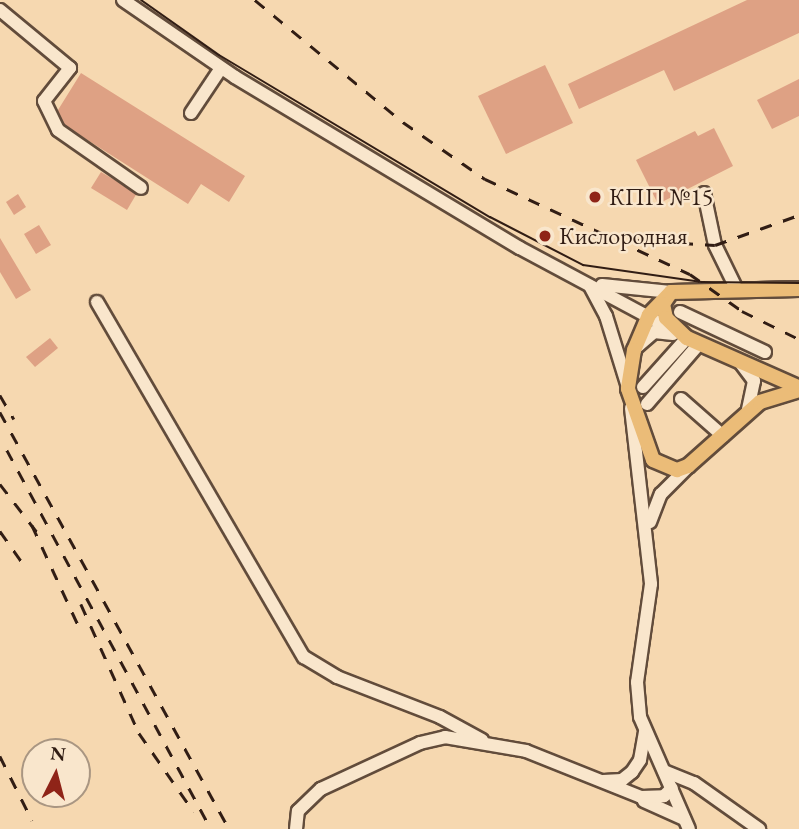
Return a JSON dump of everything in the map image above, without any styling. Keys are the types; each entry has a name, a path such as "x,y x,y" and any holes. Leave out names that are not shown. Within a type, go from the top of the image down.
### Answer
{"main road":[{"path":"799,289 671,292 649,315 634,350 636,388 653,460 667,470 688,466 772,395 799,389"},
{"path":"671,292 664,312 693,341 799,389"}],"street":[{"path":"123,0 221,68 582,280 693,341"},
{"path":"0,10 70,68 44,101 58,130 141,188"},
{"path":"191,113 221,68"},
{"path":"704,193 715,245 737,290"},
{"path":"582,280 616,289 671,292"},
{"path":"582,280 600,299 636,388 648,536 650,611 637,682 645,730 687,824"},
{"path":"97,302 304,657 337,677 440,717 482,740 526,751 628,794 687,824"},
{"path":"680,312 765,352"},
{"path":"634,350 654,332 693,341"},
{"path":"726,357 737,339"},
{"path":"636,388 693,341"},
{"path":"647,404 693,341"},
{"path":"742,365 754,381 755,393 745,416"},
{"path":"681,399 723,436"},
{"path":"648,536 652,509 688,466"},
{"path":"585,776 622,780 640,760 645,730"},
{"path":"296,829 298,811 321,789 420,743 482,740"},
{"path":"664,771 694,783 758,829"},
{"path":"628,794 653,798 672,788"}],"building":[{"path":"747,0 799,0 799,33 674,91 664,70 579,109 568,84"},
{"path":"545,65 573,123 506,154 478,96"},
{"path":"81,73 245,176 229,202 201,184 188,204 53,118"},
{"path":"799,79 799,116 772,129 757,100"},
{"path":"714,128 733,166 658,204 636,160 695,131 698,136"},
{"path":"101,172 137,193 127,210 91,188"},
{"path":"18,194 26,207 14,215 6,202"},
{"path":"39,225 51,245 36,254 24,234"},
{"path":"0,238 31,290 16,299 0,272"},
{"path":"50,338 58,348 35,367 26,357"}],"tram line":[{"path":"141,0 219,55 490,217 583,265 702,282 799,283"}],"railway":[{"path":"255,0 403,122 485,179 690,274 742,311 799,339"},
{"path":"633,240 715,245 799,215"},
{"path":"0,395 14,419"},
{"path":"0,412 229,829"},
{"path":"7,450 211,829"},
{"path":"0,484 37,532"},
{"path":"32,525 80,629"},
{"path":"0,531 24,565"},
{"path":"81,604 139,733 194,812"},
{"path":"0,756 32,820"}],"place":[{"name":"КПП №15","path":"595,197"},
{"name":"Кислородная","path":"545,236"}]}
